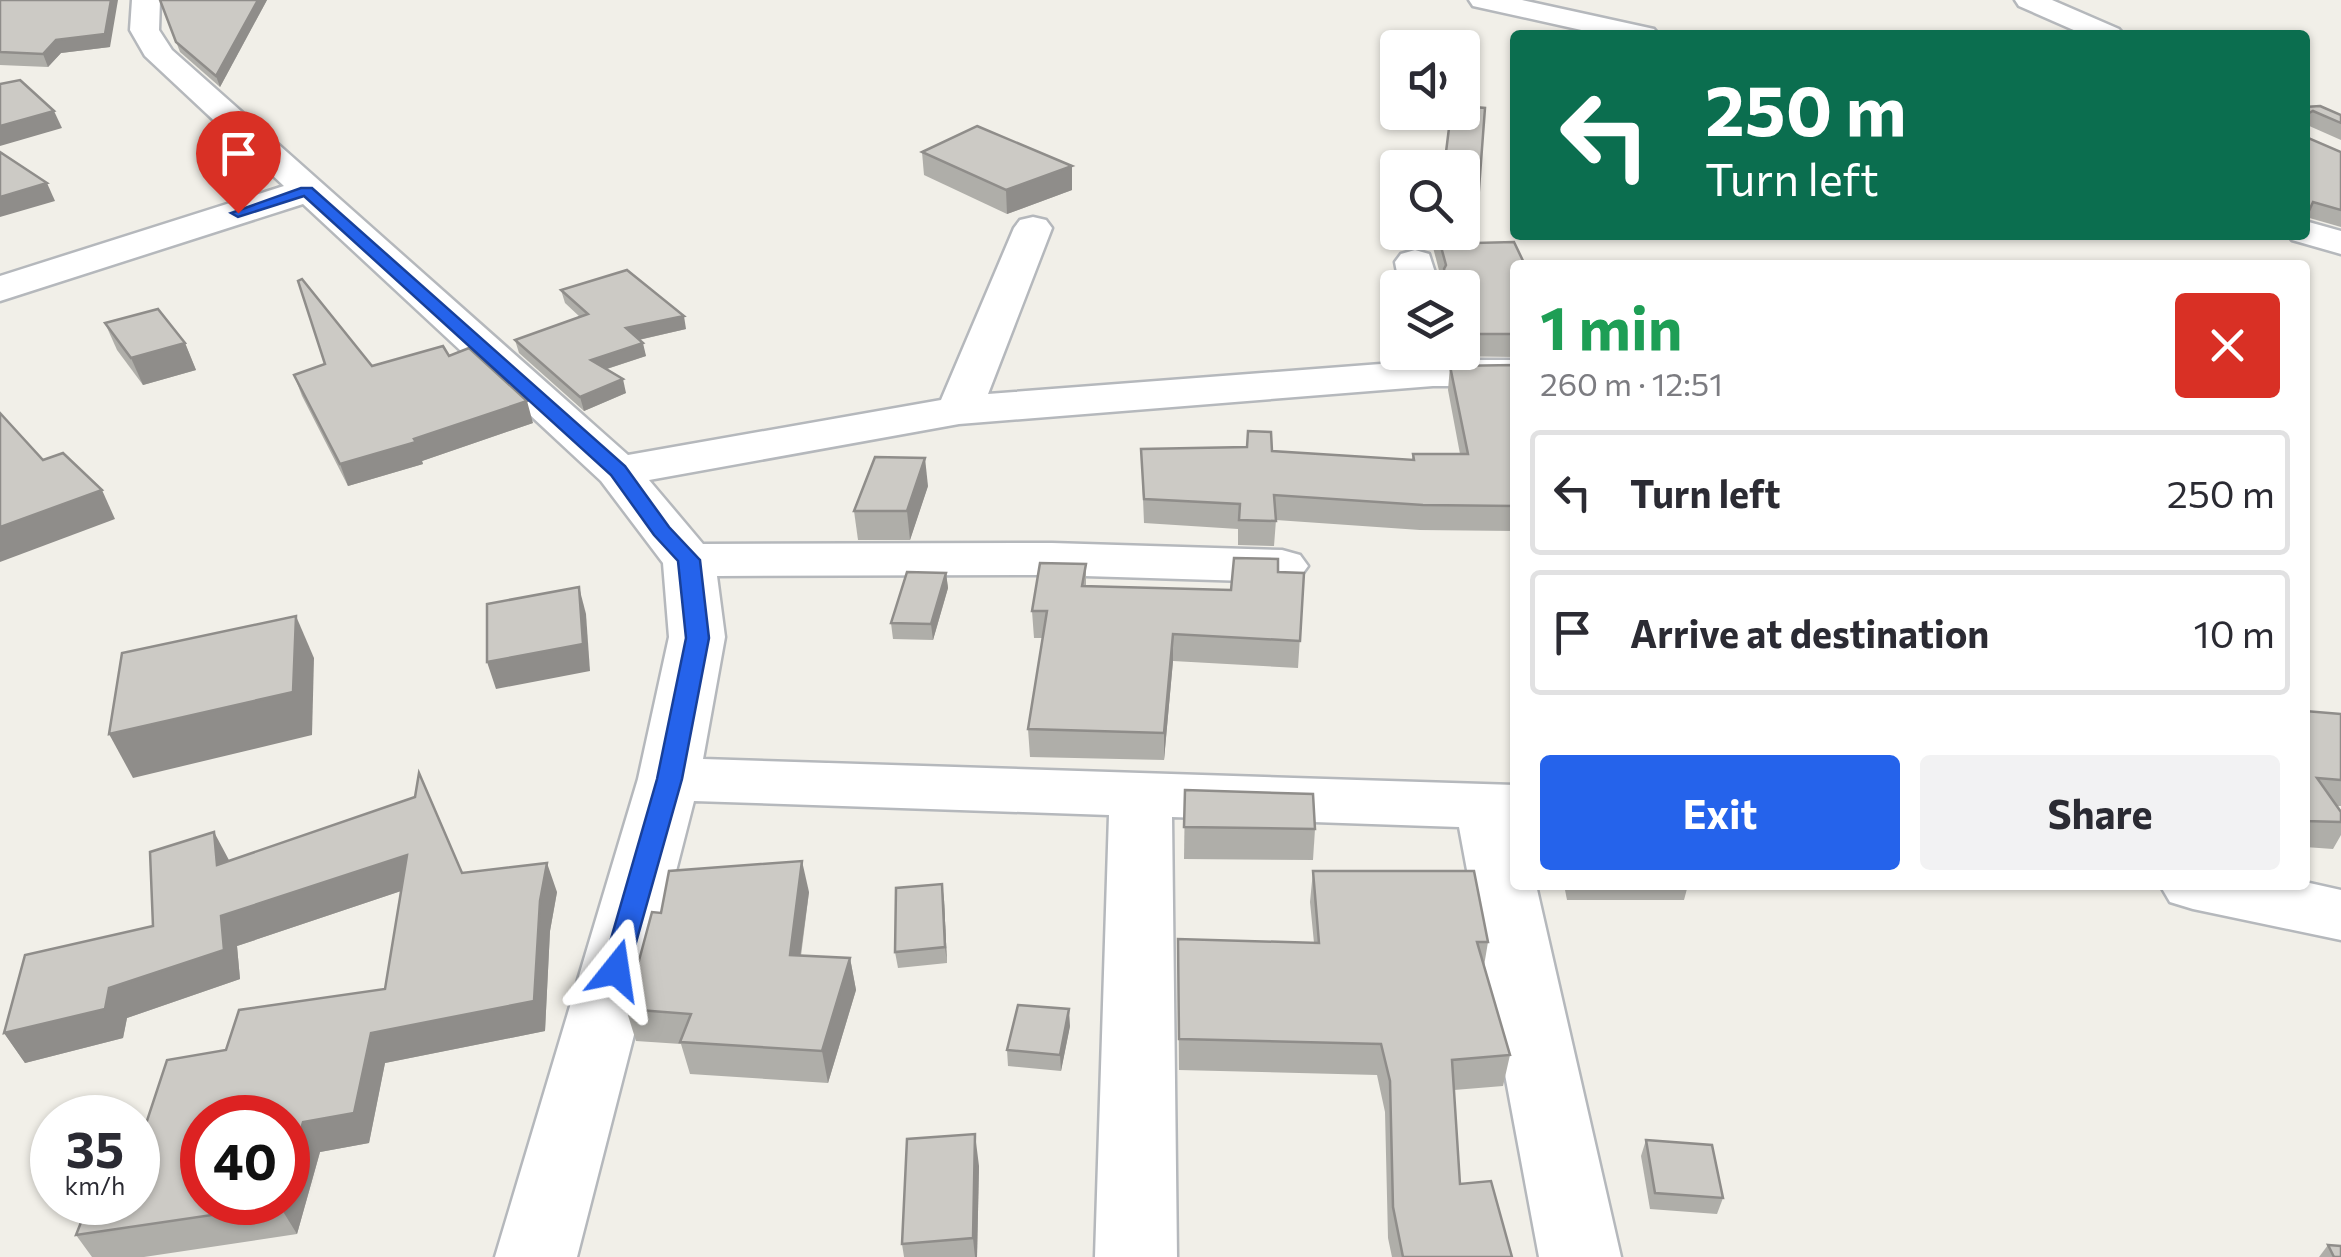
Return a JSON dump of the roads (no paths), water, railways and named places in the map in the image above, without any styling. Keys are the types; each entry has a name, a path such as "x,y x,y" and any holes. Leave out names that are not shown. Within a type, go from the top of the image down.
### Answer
{"street":[{"path":"146,0 141,17 146,40 306,191 618,470 662,531 689,560 697,638 669,779 536,1257"},
{"path":"1483,0 1623,30"},
{"path":"2029,0 2098,30"},
{"path":"0,290 306,191"},
{"path":"959,410 1033,228"},
{"path":"2310,234 2341,243"},
{"path":"618,470 959,410 1380,368"},
{"path":"1480,369 1510,372"},
{"path":"689,560 1052,559 1282,566"},
{"path":"669,779 1500,807 1510,863"},
{"path":"1136,1257 1141,794"},
{"path":"1515,890 1580,1257"},
{"path":"2218,890 2341,915"}]}
